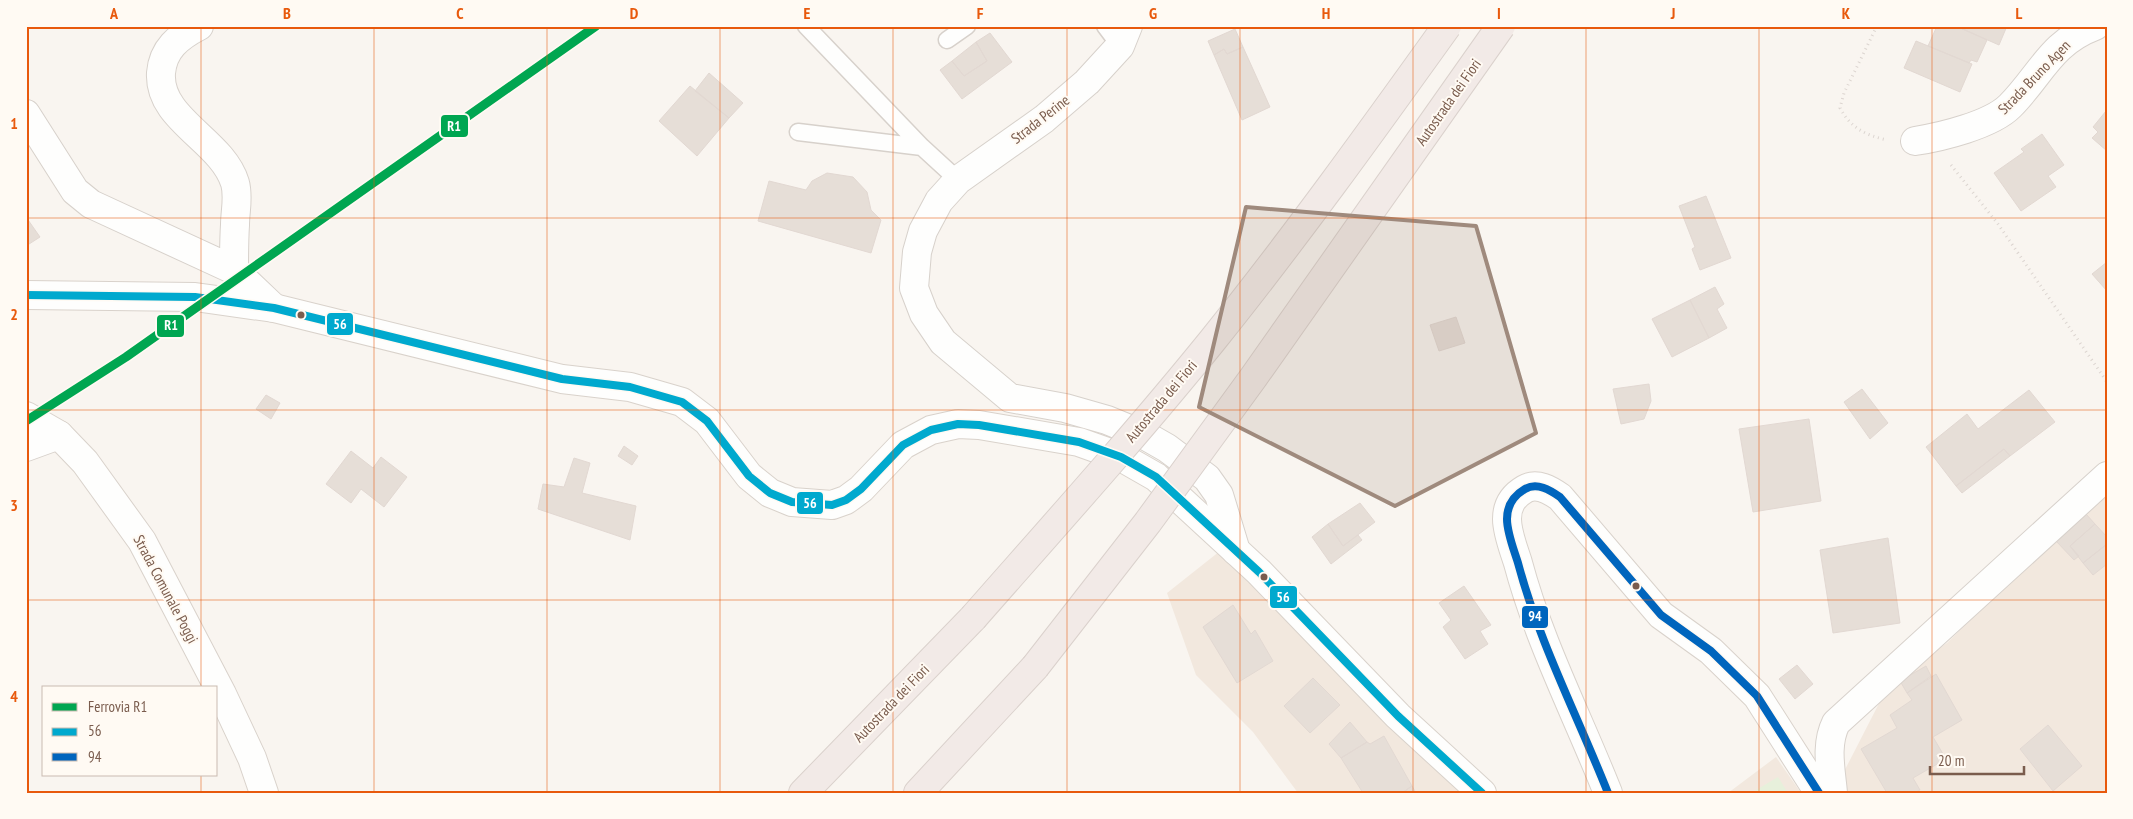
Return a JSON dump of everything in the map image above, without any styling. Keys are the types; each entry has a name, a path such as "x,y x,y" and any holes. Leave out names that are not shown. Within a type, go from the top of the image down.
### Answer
{"highway":[{"name":"Autostrada dei Fiori","path":"803,793 972,618 1092,484 1212,341 1323,198 1447,26"},
{"name":"Autostrada dei Fiori","path":"918,793 1035,667 1171,490 1253,378 1501,26"}],"main road":[{"path":"199,26 167,50 162,61 160,86 166,102 227,165 235,184 237,198 234,270"},
{"name":"Strada Bruno Agen","path":"1923,140 1994,118 2010,106 2036,72 2064,43 2076,34 2095,26"},
{"name":"Strada Perine","path":"1118,33 1088,82 1044,119 958,180 939,201 923,231 917,252 914,288 924,314 943,342 1010,398 1065,408 1107,420 1146,436 1185,460 1207,478 1219,495 1236,551"},
{"path":"26,114 75,191 91,204 234,270 274,308"},
{"path":"26,295 195,297 274,308 562,380 630,387 682,402 707,421 749,476 770,493 792,502 832,505 846,500 861,489 903,445 931,430 958,424 988,426 1079,442 1121,458 1156,476 1236,551 1398,716 1482,793"},
{"name":"Strada Comunale Poggi","path":"26,416 59,435 86,462 142,541 218,686"},
{"path":"26,447 59,435"},
{"path":"1833,793 1829,753 1832,732 1836,724 2107,476"},
{"path":"1608,793 1525,591 1512,542 1507,520 1511,499 1528,487 1539,486 1551,491 1560,498 1662,615 1711,651 1757,696 1819,793"},
{"name":"Strada Comunale Poggi","path":"218,686 252,758 264,793"}],"lane":[{"path":"806,26 922,147 958,180"},
{"path":"947,40 967,26"},
{"path":"798,132 922,147"}],"path":[{"path":"1877,26 1844,93 1840,108 1845,118 1862,133 1891,140 1923,140 1998,224 2107,382"}],"highlighted area":[{"path":"1246,207 1476,226 1536,433 1395,506 1199,407"}],"shaded area":[{"path":"2107,482 2107,793 1833,793 1890,682 1947,643 2043,549"},
{"path":"1220,551 1484,793 1298,793 1253,732 1196,675 1167,593"},
{"path":"1776,757 1801,793 1728,793"}],"green space":[{"path":"1778,777 1788,793 1751,793"}],"building":[{"path":"1937,26 1956,26 1987,40 1977,62 1971,60 1969,63 1928,46"},
{"path":"1956,26 2007,26 1999,45"},
{"path":"1235,29 1243,47 1227,54 1224,49 1214,55 1208,41"},
{"path":"990,33 1012,62 962,99 940,70 952,61 964,76 987,61 976,42"},
{"path":"1916,41 1972,64 1960,92 1904,68"},
{"path":"976,42 987,61 964,76 952,61"},
{"path":"1243,47 1270,107 1242,120 1214,55 1224,49 1227,54"},
{"path":"709,73 743,103 729,118 695,91"},
{"path":"690,86 729,118 697,156 659,121"},
{"path":"2106,111 2107,151 2092,138 2098,132 2093,127"},
{"path":"2042,134 2064,165 2048,176 2056,187 2021,211 1994,173 2024,152 2021,149"},
{"path":"827,173 853,177 867,192 871,210 881,220 871,253 758,221 769,181 806,190 812,181"},
{"path":"1706,196 1731,258 1700,270 1692,249 1695,247 1679,206"},
{"path":"26,217 40,237 26,246"},
{"path":"2107,262 2107,291 2092,274"},
{"path":"1715,287 1724,304 1717,309 1727,328 1709,338 1690,300"},
{"path":"1690,300 1709,338 1672,357 1652,319"},
{"path":"1456,317 1465,343 1439,351 1430,325"},
{"path":"1649,384 1651,401 1644,419 1621,424 1613,389"},
{"path":"1862,389 1888,423 1870,439 1844,402"},
{"path":"2029,390 2055,422 2010,456 2004,449 1956,486 1926,447 1967,414 1978,429"},
{"path":"266,395 280,403 271,419 256,409"},
{"path":"1809,419 1821,501 1753,512 1739,429"},
{"path":"624,446 638,456 632,465 618,456"},
{"path":"2004,449 2010,456 1962,493 1956,486"},
{"path":"351,451 373,468 381,457 407,477 384,507 361,489 351,503 326,484"},
{"path":"574,458 590,463 582,493 636,506 630,540 538,509 543,484 564,487"},
{"path":"1360,503 1375,522 1343,546 1328,524"},
{"path":"2086,514 2095,524 2070,546 2079,556 2074,560 2056,541"},
{"path":"1328,524 1343,546 1358,535 1362,540 1331,564 1312,537"},
{"path":"2095,524 2107,537 2107,544 2083,563 2070,546"},
{"path":"1888,538 1900,623 1833,633 1820,550"},
{"path":"2107,544 2107,564 2093,575 2083,563"},
{"path":"1464,586 1491,625 1480,631 1488,644 1465,659 1443,627 1451,620 1439,603"},
{"path":"1233,605 1251,634 1255,630 1273,661 1237,683 1203,627"},
{"path":"1797,665 1813,684 1795,699 1779,679"},
{"path":"1926,666 1931,676 1907,693 1900,681"},
{"path":"1936,674 1962,720 1933,737 1946,759 1913,778 1920,790 1914,793 1887,793 1861,749 1897,728 1890,715 1912,700 1907,693"},
{"path":"1313,678 1340,705 1310,733 1284,706"},
{"path":"1350,722 1367,742 1341,758 1329,744"},
{"path":"2048,725 2082,766 2053,791 2020,749"},
{"path":"1384,736 1412,786 1402,793 1363,793 1341,758 1367,742 1370,744"},
{"path":"1412,786 1416,793 1402,793"}],"rail line":[{"name":"R1","path":"26,421 126,357 596,26"}],"transit line":[{"name":"56","path":"26,295 195,297 274,308 562,379 630,387 682,402 707,421 749,476 770,493 792,502 832,505 846,500 861,489 903,445 931,430 958,424 979,425 1079,442 1121,457 1156,477 1259,572 1398,716 1482,793"},
{"name":"94","path":"1608,793 1537,622 1509,536 1507,514 1510,505 1517,495 1525,489 1534,486 1543,488 1560,497 1661,615 1711,651 1757,696 1819,793"}]}
